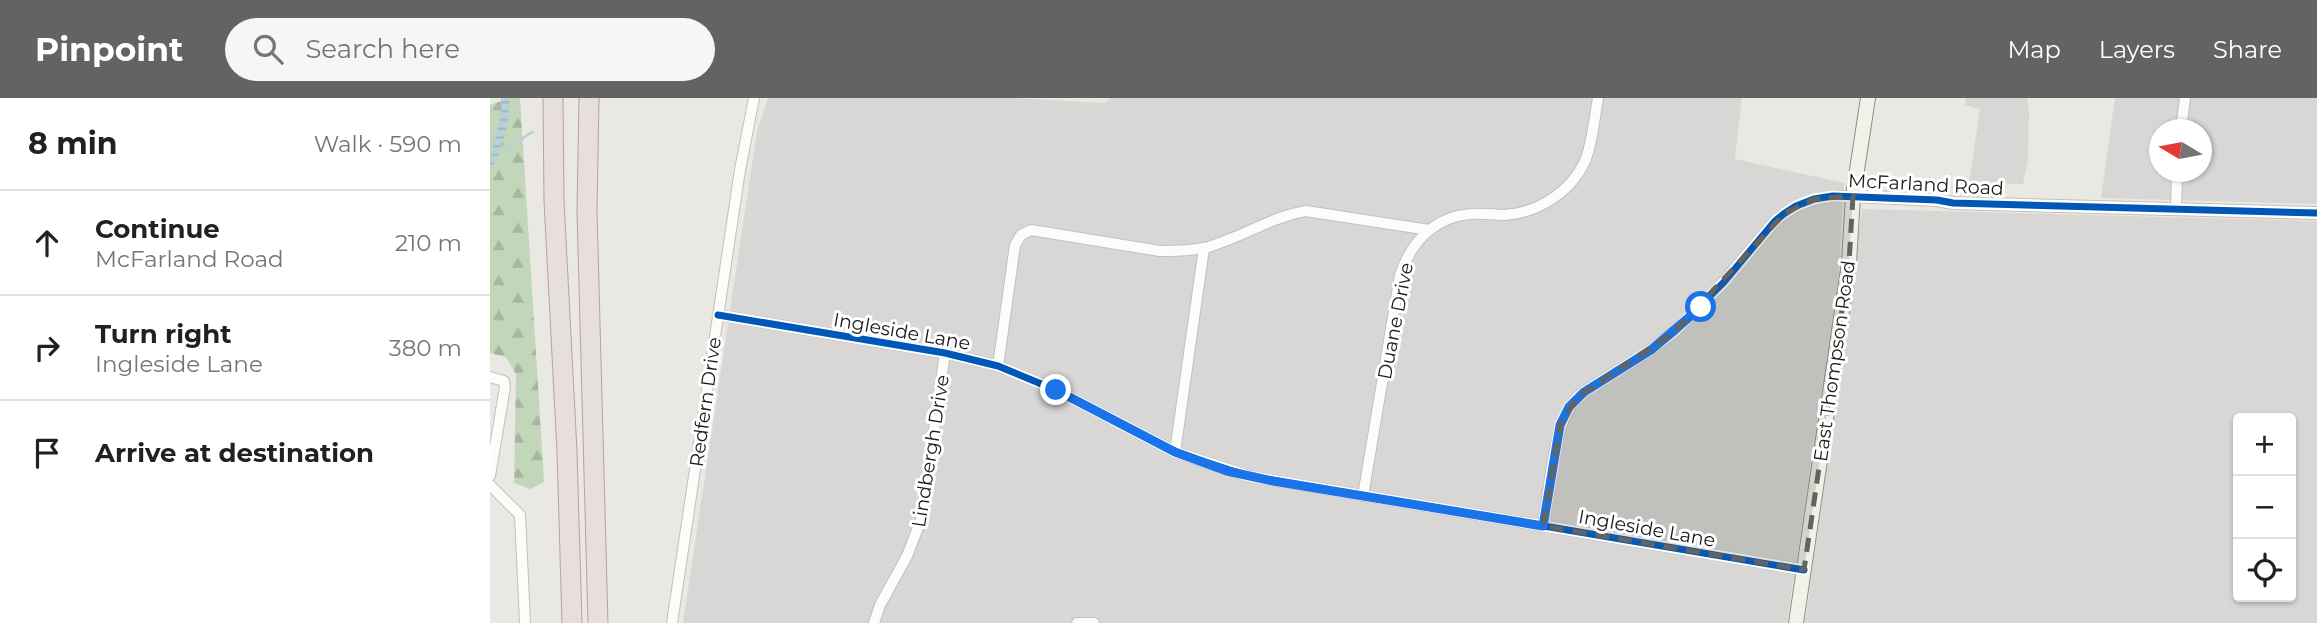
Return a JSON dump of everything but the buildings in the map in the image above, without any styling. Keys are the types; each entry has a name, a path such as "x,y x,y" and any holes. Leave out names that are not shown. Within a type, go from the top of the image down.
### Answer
{"highway":[{"path":"541,98 554,201"},
{"path":"552,98 572,623"},
{"path":"589,98 587,211 598,623"}],"main road":[{"name":"East Thompson Road","path":"1796,623 1849,263 1853,197 1868,98"}],"street":[{"name":"Redfern Drive","path":"672,623 740,170 754,98"},
{"name":"Duane Drive","path":"1363,496 1400,275 1411,248 1429,230 1447,219 1462,215 1505,215 1530,210 1559,194 1585,161 1598,98"},
{"path":"2182,119 2185,98"},
{"path":"2176,209 2177,182"},
{"name":"McFarland Road","path":"1543,526 1560,425 1577,397 1651,350 1674,332 1724,282 1776,221 1785,213 1814,199 1833,196 1937,200 1952,203 2317,213"},
{"path":"998,366 1015,245 1023,233 1036,230 1160,251 1186,251 1204,247 1286,215 1306,211 1429,230"},
{"path":"1175,452 1204,247"},
{"name":"Ingleside Lane","path":"718,316 945,353 998,366 1056,390 1175,452 1248,476 1804,570"},
{"name":"Lindbergh Drive","path":"874,623 880,606 908,556 921,520 945,353"},
{"path":"490,377 504,381 505,387 490,476"},
{"path":"490,485 517,510 521,518 525,623"},
{"path":"1077,623 1094,623"}],"highlighted area":[{"path":"1853,196 1849,263 1804,570 1543,526 1560,425 1577,397 1674,332 1785,213 1814,199"}],"shaded area":[{"path":"768,98 1012,98 1105,103 1110,98 1742,98 1735,159 1844,183 1838,280 1787,623 683,623 757,131"},
{"path":"1966,98 2027,98 2028,160 2023,184 1969,183 1980,109 1965,105"},
{"path":"2115,98 2317,98 2317,204 2101,198"},
{"path":"1862,209 2317,221 2317,623 1805,623"}],"green space":[{"path":"509,98 520,98 544,482 530,489 514,483 516,374 506,357 490,353 490,105"}],"water":[{"path":"501,98 509,98 507,127 499,154 490,171 500,117"}],"waterway":[{"path":"498,150 510,148 533,132"}],"cycle path":[{"path":"1543,526 1560,425 1569,407 1584,392 1651,350 1674,332 1724,282 1775,221 1796,206 1833,196 1953,203 2317,213"},
{"path":"718,315 945,353 998,366 1056,390 1175,452 1248,476 1804,570"}],"route":[{"path":"1056,390 1175,452 1227,471 1543,526 1560,425 1569,407 1584,392 1651,350 1701,307"}]}
